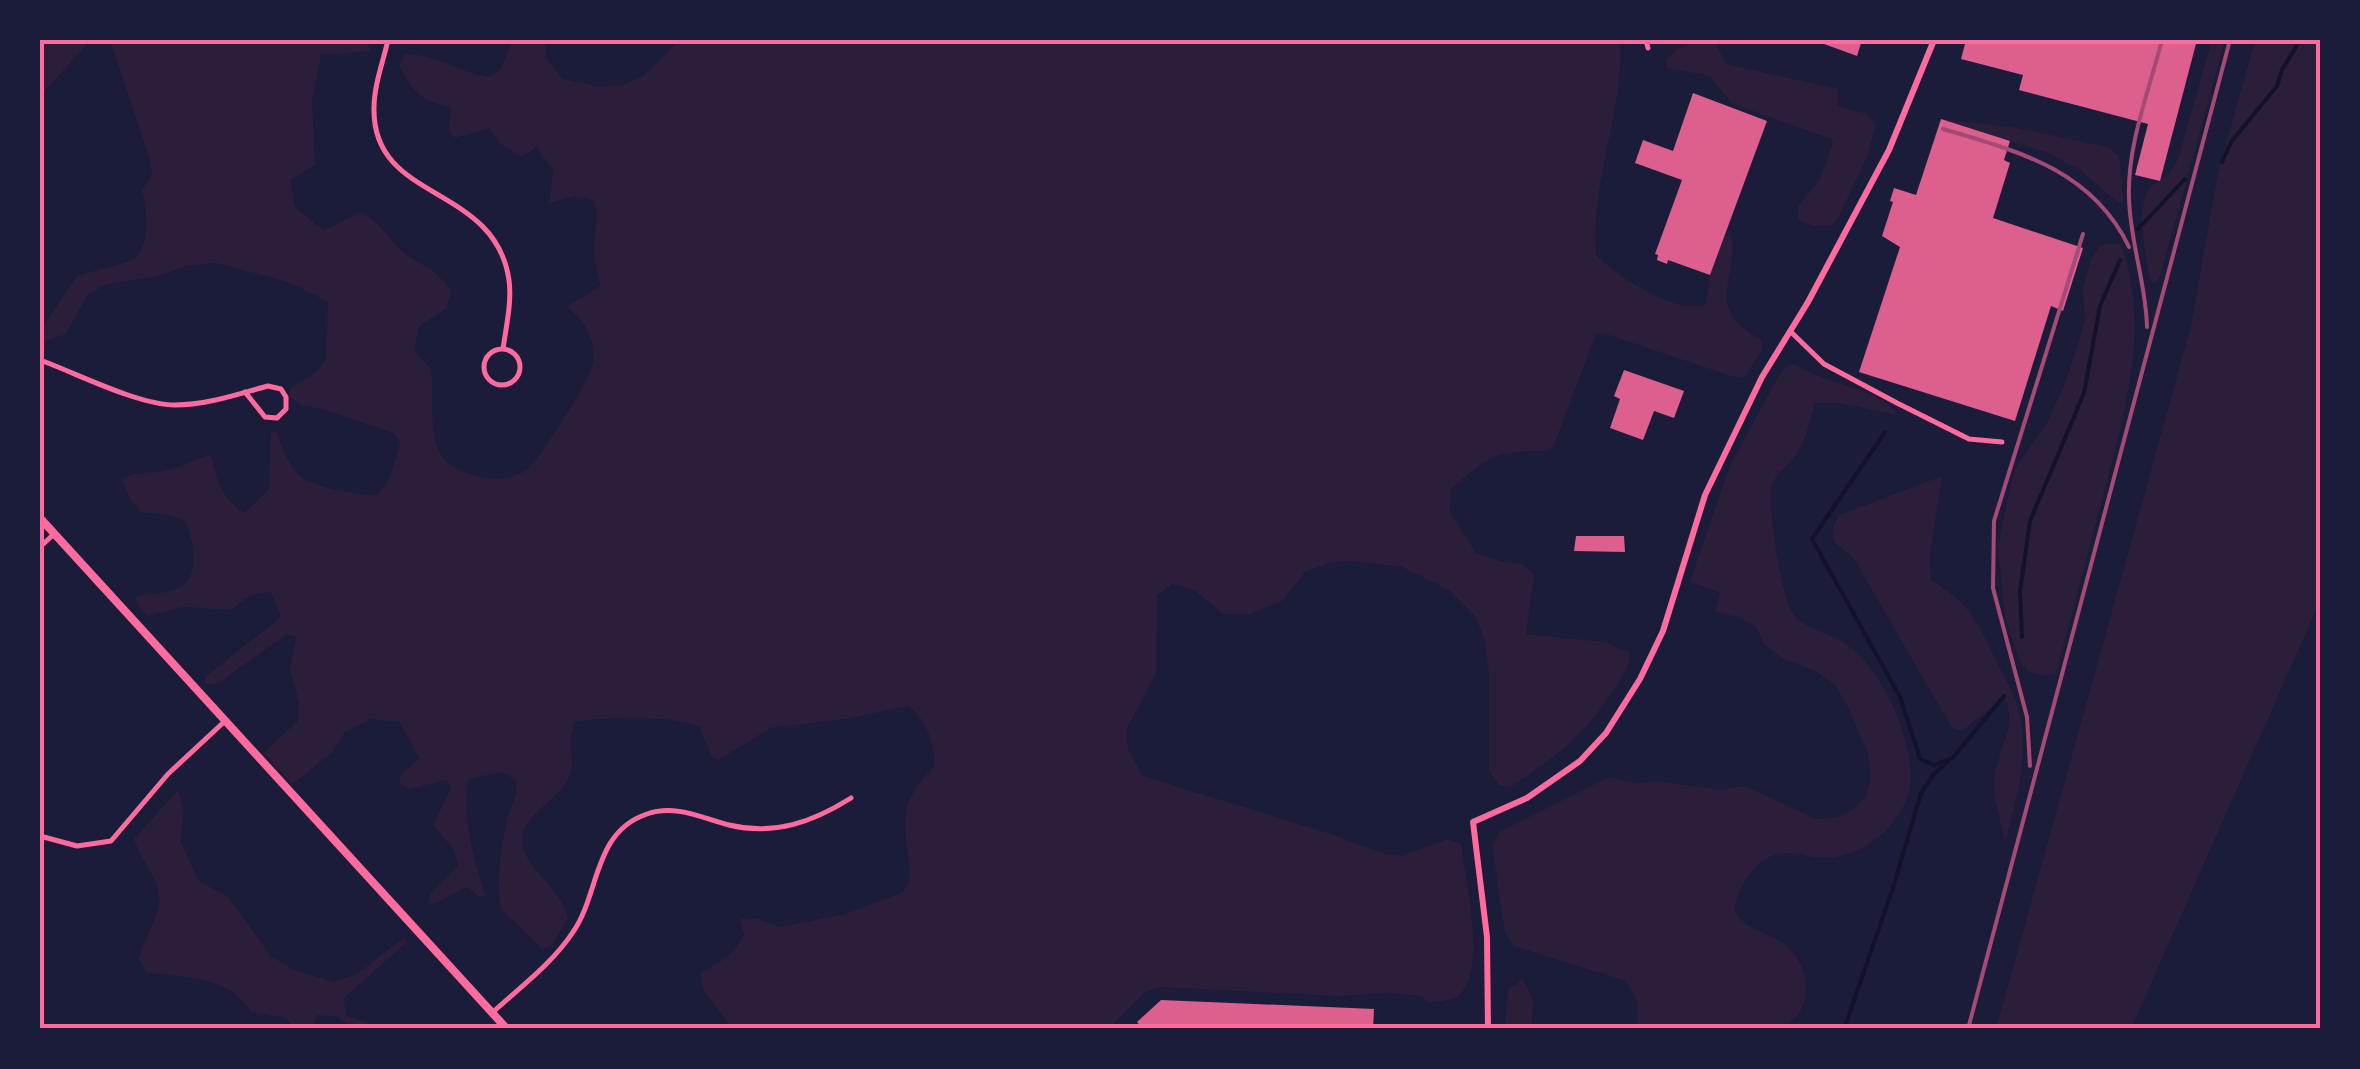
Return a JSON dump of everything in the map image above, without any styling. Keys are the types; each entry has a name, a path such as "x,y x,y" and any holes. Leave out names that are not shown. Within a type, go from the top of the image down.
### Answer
{"main road":[{"path":"40,518 507,1029"}],"street":[{"path":"388,40 374,107 382,148 400,170 472,214 493,236 509,280 503,349"},
{"path":"1488,1029 1488,937 1473,822 1527,798 1580,761 1606,733 1625,704 1662,631 1704,495 1756,390 1889,150 1934,40"},
{"path":"1790,331 1824,364 1897,403 1970,439 2002,442"},
{"path":"503,349 516,355 520,369 516,379 502,384 490,380 484,365 490,354 503,349"},
{"path":"40,360 157,403 199,403 245,392 275,386 285,394 287,406 277,418 265,417 245,392"},
{"path":"40,547 54,534"},
{"path":"40,836 77,846 110,840 168,774 225,721"},
{"path":"492,1013 554,956 572,934 585,910 608,844 634,820 674,811 744,828 778,828 824,816 851,798"}],"shaded area":[{"path":"40,40 91,40 40,96"},
{"path":"110,40 366,40 371,51 321,55 312,100 315,165 290,180 295,207 324,231 360,212 451,290 447,308 418,327 415,352 431,369 433,428 439,451 452,466 472,475 496,478 525,471 562,422 589,375 591,341 579,318 566,307 600,286 594,255 597,213 594,200 575,196 549,203 553,170 536,147 521,157 499,143 489,128 455,138 449,130 451,108 419,94 399,64 405,54 416,55 489,77 501,69 512,40 546,40 545,57 563,79 596,86 622,85 643,76 680,40 1620,40 1617,94 1598,200 1596,255 1632,283 1663,299 1693,306 1706,304 1710,275 1725,236 1731,234 1728,305 1743,328 1761,339 1762,350 1744,378 1596,334 1554,445 1547,451 1494,457 1451,489 1450,512 1476,553 1523,564 1534,575 1526,634 1605,642 1629,652 1623,675 1581,732 1511,787 1499,785 1489,771 1489,674 1484,638 1475,616 1449,590 1402,567 1351,561 1306,571 1282,601 1251,614 1223,614 1193,589 1172,584 1157,595 1156,674 1126,730 1128,749 1143,776 1382,853 1402,856 1447,839 1461,844 1473,947 1468,984 1456,997 1430,1003 1421,996 1389,993 1337,996 1160,987 1144,993 1108,1029 733,1029 703,989 700,973 725,958 740,942 744,935 740,919 757,919 780,927 845,914 903,892 910,881 907,807 935,765 924,724 908,706 770,728 719,760 712,757 699,726 653,718 576,721 571,737 570,775 530,820 522,841 530,862 560,900 568,918 552,945 542,949 501,909 501,853 516,787 516,781 503,772 469,779 467,792 470,838 486,896 480,897 467,887 428,904 431,893 458,866 454,850 433,825 451,788 447,780 409,789 401,785 399,777 419,758 399,722 372,719 345,732 332,753 292,784 263,753 298,721 299,703 290,670 296,637 287,634 217,684 205,684 206,676 281,617 271,592 251,595 231,610 183,607 148,616 135,597 171,591 184,584 194,559 186,522 169,515 140,512 122,479 127,476 170,470 211,455 221,488 245,513 269,489 271,431 277,432 295,471 314,484 377,495 390,477 400,444 395,434 324,409 302,406 289,396 290,389 318,370 326,359 328,302 289,282 216,263 187,266 155,277 106,284 87,296 66,334 40,343 40,331 77,276 132,260 146,237 142,190 152,175 150,160"},
{"path":"1714,40 1726,64 1838,89 1837,106 1867,114 1876,125 1867,157 1831,226 1814,226 1798,220 1798,207 1820,179 1831,139 1731,103 1710,76 1667,68 1666,60 1677,49"},
{"path":"2212,40 2225,40 2161,274 2157,282 2151,283 2143,206 2150,188 2178,159"},
{"path":"2255,40 2320,40 2320,601 2131,1029 1996,1029 2191,326 2218,173"},
{"path":"1941,119 2012,127 2108,147 2119,156 2124,201 2120,204 2080,170 2048,153"},
{"path":"2120,243 2130,275 2134,308 2131,374 2056,674 2044,676 2028,671 2020,662 2005,617 1998,546 2014,470 2047,423 2066,381 2085,321 2083,289 2091,259 2101,245"},
{"path":"1795,364 1879,398 1897,415 1839,403 1815,403 1803,441 1775,479 1771,500 1777,555 1789,606 1806,625 1860,655 1884,688 1902,728 1910,785 1900,813 1867,845 1824,858 1776,855 1758,865 1740,890 1734,910 1739,917 1788,947 1804,972 1804,1002 1794,1019 1782,1029 1638,1029 1637,1000 1626,981 1514,946 1505,934 1492,845 1499,832 1609,777 1634,783 1659,781 1720,790 1745,786 1816,819 1837,817 1853,810 1867,794 1871,775 1868,754 1835,685 1816,671 1783,659 1764,644 1756,627 1738,617 1715,612 1720,593 1690,581 1731,463 1781,372"},
{"path":"1942,476 1929,559 1931,580 1963,604 1976,621 2012,692 2021,721 2021,774 2005,843 1994,781 2008,729 2004,697 1962,731 1952,728 1854,559 1834,542 1832,530 1839,515"},
{"path":"178,790 184,813 180,840 198,880 228,897 271,956 294,970 335,982 358,973 405,937 406,943 344,998 346,1015 384,1029 354,1029 337,1017 317,1015 312,1029 296,1029 285,1018 251,1012 231,991 205,980 147,973 139,960 157,912 159,893 134,839"},
{"path":"1523,979 1533,1000 1531,1029 1505,1029 1508,990"}],"building":[{"path":"1813,40 1862,40 1857,56"},
{"path":"1966,40 2197,40 2160,181 2135,175 2148,124 2019,90 2023,75 1961,59"},
{"path":"1693,93 1767,121 1710,275 1657,260 1655,254 1682,180 1635,163 1643,140 1673,151"},
{"path":"1941,119 2010,141 2004,160 2010,163 1993,218 2083,248 2063,311 2051,306 2015,421 1859,372 1900,247 1882,236 1894,188 1916,195"},
{"path":"1624,370 1684,391 1674,418 1654,411 1643,440 1610,428 1620,399 1614,396"},
{"path":"1576,536 1624,536 1625,552 1574,551"},
{"path":"1161,1000 1374,1009 1373,1029 1143,1029 1137,1022"}],"waterway":[{"path":"2222,162 2231,142 2277,86 2300,40"},
{"path":"2138,229 2185,179"},
{"path":"2022,637 2020,591 2030,521 2084,393 2100,306 2120,260"},
{"path":"1885,432 1812,539 1900,697 1920,759 1934,765 1954,757"},
{"path":"1955,755 2004,696"},
{"path":"1844,1029 1921,793 1948,761"}],"railway":[{"path":"2147,327 2130,214 2129,178 2135,138 2162,40"},
{"path":"1968,1029 2230,40"},
{"path":"1943,129 2025,156 2074,182 2095,199 2129,247"},
{"path":"2030,766 2027,717 1993,588 1994,521 2083,234"}]}
